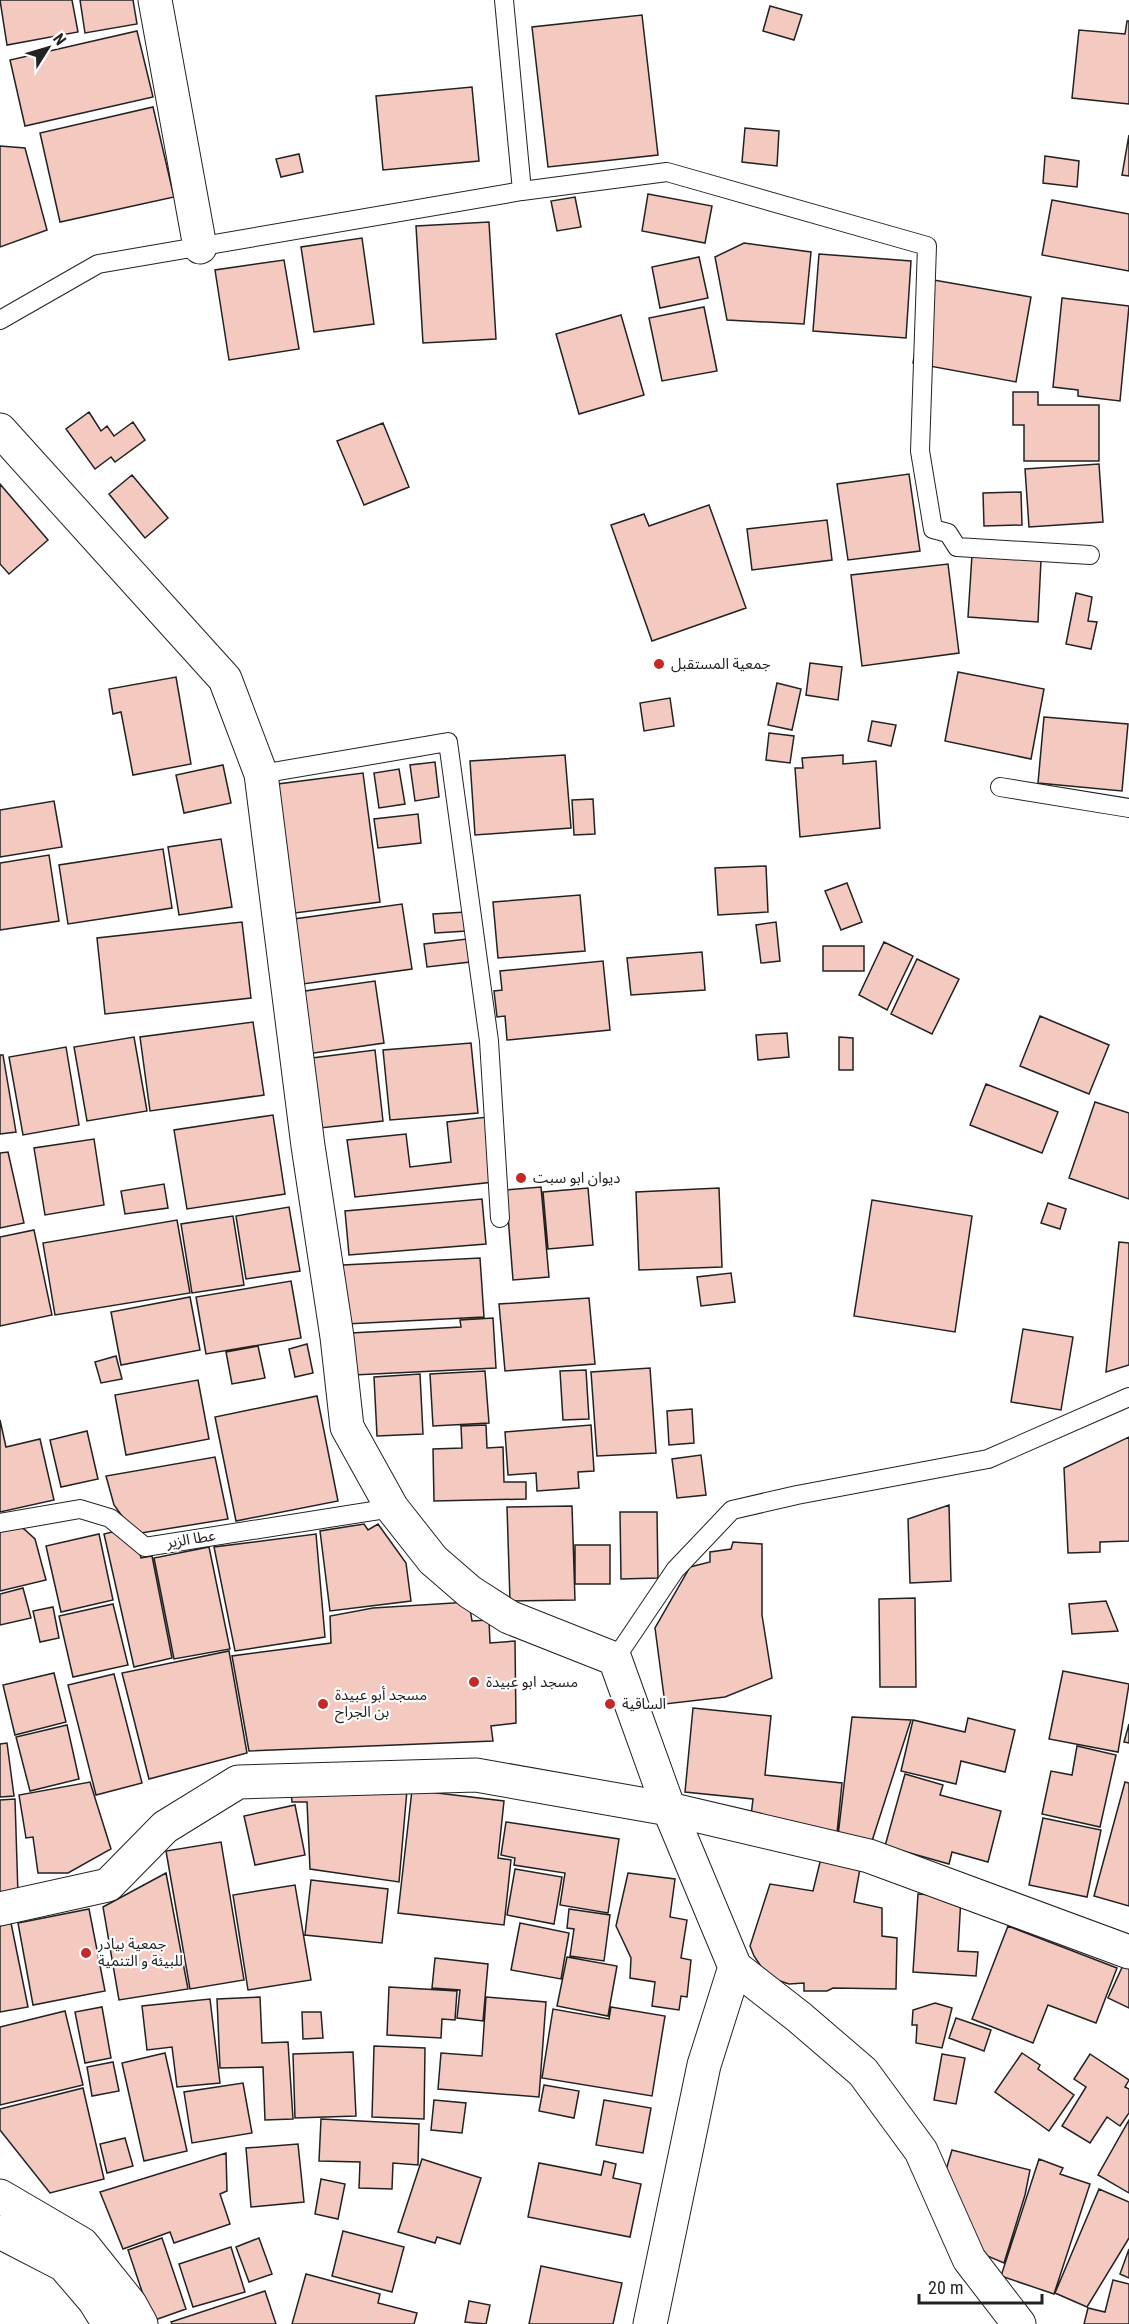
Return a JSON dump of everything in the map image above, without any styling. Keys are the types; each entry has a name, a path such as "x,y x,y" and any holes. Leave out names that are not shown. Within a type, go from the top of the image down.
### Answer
{"street":[{"path":"154,0 200,247"},
{"path":"0,430 225,679 261,774 308,1146 337,1337 347,1427 392,1508 433,1560 470,1592 508,1617 615,1659 669,1809 735,1967 799,2017 863,2072 921,2151 969,2259 1019,2324"},
{"path":"0,1909 108,1885 165,1827 238,1782 476,1775 669,1809 869,1856 1129,1952"},
{"path":"650,2324 704,2065 735,1967"},
{"path":"0,2196 82,2244 130,2304 141,2324"},
{"path":"0,2232 64,2265 94,2300 109,2324"}],"lane":[{"path":"504,0 522,191"},
{"path":"0,320 98,264 522,191 667,172 927,246 921,451 933,529 948,534 957,548 1090,555"},
{"path":"261,774 448,741 489,1041 501,1218"},
{"path":"1000,787 1129,808"},
{"path":"615,1659 675,1570 732,1510 797,1495 988,1459 1129,1397"},
{"name":"عطا الزير","path":"0,1523 80,1509 110,1518 145,1547 392,1508"}],"building":[{"path":"0,0 72,0 78,32 7,45"},
{"path":"80,0 133,0 137,24 85,33"},
{"path":"770,6 802,15 794,40 763,31"},
{"path":"642,15 658,155 548,167 532,27"},
{"path":"1127,21 1129,21 1129,104 1072,98 1079,30 1125,34"},
{"path":"137,31 153,97 25,126 10,60"},
{"path":"472,87 479,161 383,170 376,96"},
{"path":"153,107 174,197 60,222 40,133"},
{"path":"745,128 779,131 777,166 742,162"},
{"path":"1129,135 1129,176 1122,175"},
{"path":"0,146 25,148 47,230 0,247"},
{"path":"299,154 303,172 281,177 276,159"},
{"path":"1045,156 1079,161 1077,187 1043,183"},
{"path":"648,194 712,206 705,243 642,231"},
{"path":"575,197 581,227 557,231 551,201"},
{"path":"1052,200 1129,214 1129,271 1042,255"},
{"path":"489,222 496,339 423,343 416,226"},
{"path":"362,238 374,324 314,332 301,247"},
{"path":"744,243 811,252 804,324 727,320 715,257"},
{"path":"819,254 911,261 906,338 813,331"},
{"path":"699,257 708,298 660,308 652,267"},
{"path":"284,260 299,349 229,360 215,270"},
{"path":"928,279 1031,297 1016,382 913,363"},
{"path":"1062,298 1129,306 1120,401 1078,396 1078,390 1053,387"},
{"path":"704,307 717,371 662,381 649,318"},
{"path":"621,315 644,395 579,414 556,334"},
{"path":"1013,392 1038,392 1038,405 1099,405 1099,461 1024,461 1024,425 1013,425"},
{"path":"89,412 101,431 107,426 114,436 133,422 145,440 115,462 111,457 95,469 66,429"},
{"path":"383,423 409,487 364,505 337,441"},
{"path":"1099,464 1103,522 1029,527 1025,469"},
{"path":"909,474 920,551 848,560 837,484"},
{"path":"132,475 168,518 145,538 109,494"},
{"path":"0,484 48,540 9,574 0,564"},
{"path":"1021,492 1022,525 984,526 983,493"},
{"path":"709,505 746,608 652,641 611,525 644,514 649,526"},
{"path":"827,520 832,560 752,570 747,529"},
{"path":"972,555 1041,560 1038,622 968,617"},
{"path":"948,564 959,653 862,666 851,575"},
{"path":"1076,593 1092,597 1088,621 1097,622 1091,649 1066,644"},
{"path":"810,663 842,667 838,700 806,695"},
{"path":"958,672 1044,689 1031,759 945,741"},
{"path":"176,677 191,764 133,775 121,712 113,714 109,689"},
{"path":"777,683 801,689 792,730 768,725"},
{"path":"670,698 674,726 644,731 640,703"},
{"path":"1044,717 1128,724 1122,791 1038,783"},
{"path":"872,721 896,725 891,746 868,741"},
{"path":"769,733 794,736 790,763 766,760"},
{"path":"565,755 571,828 475,835 470,761"},
{"path":"843,755 843,764 876,761 880,828 800,837 795,768 803,768 802,758"},
{"path":"435,762 439,797 415,801 410,765"},
{"path":"223,765 231,803 184,813 176,775"},
{"path":"399,769 405,804 379,808 374,773"},
{"path":"363,773 380,902 287,914 270,785"},
{"path":"593,799 595,834 574,835 572,800"},
{"path":"54,801 62,847 0,857 0,810"},
{"path":"418,814 421,843 378,848 374,819"},
{"path":"221,839 232,907 179,915 168,847"},
{"path":"163,849 172,908 68,924 59,865"},
{"path":"49,855 59,921 0,930 0,863"},
{"path":"766,866 768,912 718,915 715,868"},
{"path":"847,883 862,922 841,930 825,891"},
{"path":"580,895 585,951 498,958 493,902"},
{"path":"402,904 412,969 303,984 294,919"},
{"path":"466,912 467,931 435,933 433,914"},
{"path":"242,922 251,998 105,1014 97,938"},
{"path":"776,922 780,961 761,963 756,925"},
{"path":"467,939 470,962 427,967 424,944"},
{"path":"884,942 913,956 887,1010 859,995"},
{"path":"823,946 864,946 864,971 823,971"},
{"path":"702,952 705,990 631,995 627,958"},
{"path":"917,959 959,979 932,1034 891,1014"},
{"path":"603,961 610,1030 507,1040 505,1016 497,1017 494,991 502,990 500,971"},
{"path":"375,981 384,1043 307,1054 298,992"},
{"path":"1040,1016 1109,1045 1089,1094 1020,1066"},
{"path":"253,1022 264,1095 150,1111 140,1037"},
{"path":"787,1033 789,1057 758,1060 756,1035"},
{"path":"134,1037 147,1111 87,1121 74,1047"},
{"path":"839,1037 853,1038 853,1070 839,1070"},
{"path":"471,1043 478,1113 390,1120 383,1050"},
{"path":"66,1047 79,1125 23,1135 9,1057"},
{"path":"375,1050 383,1121 320,1128 312,1058"},
{"path":"0,1055 3,1055 16,1132 0,1134"},
{"path":"986,1084 1058,1112 1042,1153 970,1125"},
{"path":"1095,1102 1129,1113 1129,1199 1069,1178"},
{"path":"273,1115 285,1194 187,1209 174,1130"},
{"path":"487,1117 494,1182 355,1197 347,1140 406,1134 410,1167 451,1162 447,1122"},
{"path":"94,1139 104,1205 45,1215 34,1148"},
{"path":"8,1152 24,1223 0,1228 0,1153"},
{"path":"164,1184 168,1208 125,1214 121,1191"},
{"path":"541,1187 549,1277 513,1280 506,1190"},
{"path":"588,1188 593,1245 548,1249 543,1192"},
{"path":"719,1188 722,1267 639,1270 636,1192"},
{"path":"482,1199 486,1244 349,1255 345,1211"},
{"path":"872,1200 972,1216 955,1332 854,1316"},
{"path":"1048,1203 1066,1209 1060,1229 1041,1223"},
{"path":"289,1207 300,1271 246,1279 236,1216"},
{"path":"233,1216 244,1285 192,1293 181,1224"},
{"path":"177,1220 190,1293 55,1315 43,1243"},
{"path":"34,1230 52,1315 0,1326 0,1237"},
{"path":"1119,1242 1129,1243 1129,1365 1106,1372"},
{"path":"480,1258 484,1317 346,1324 343,1265"},
{"path":"731,1273 735,1302 701,1306 697,1277"},
{"path":"291,1281 301,1338 206,1354 196,1297"},
{"path":"190,1297 200,1350 121,1365 111,1312"},
{"path":"589,1298 595,1364 505,1371 499,1304"},
{"path":"493,1318 496,1368 354,1375 351,1333 461,1327 460,1320"},
{"path":"1023,1329 1073,1337 1061,1410 1011,1402"},
{"path":"307,1344 313,1373 295,1377 289,1349"},
{"path":"258,1346 265,1378 232,1384 226,1352"},
{"path":"116,1356 122,1379 101,1383 95,1362"},
{"path":"650,1368 656,1453 597,1456 591,1372"},
{"path":"586,1370 589,1419 563,1420 560,1371"},
{"path":"485,1371 489,1423 433,1426 430,1374"},
{"path":"420,1374 423,1434 377,1436 374,1377"},
{"path":"198,1380 209,1439 126,1455 115,1395"},
{"path":"317,1396 338,1501 236,1521 215,1417"},
{"path":"692,1409 694,1443 669,1445 667,1411"},
{"path":"0,1420 6,1447 40,1439 54,1500 0,1512"},
{"path":"486,1425 487,1448 503,1447 504,1482 526,1482 526,1499 434,1501 433,1449 462,1448 461,1426"},
{"path":"591,1425 594,1471 578,1472 579,1488 537,1491 536,1473 508,1475 505,1432"},
{"path":"87,1431 98,1479 61,1487 50,1440"},
{"path":"1129,1437 1129,1541 1100,1542 1100,1552 1068,1553 1064,1468"},
{"path":"701,1455 706,1495 677,1498 672,1459"},
{"path":"215,1457 228,1519 135,1534 114,1505 106,1476"},
{"path":"949,1505 951,1581 910,1583 908,1519"},
{"path":"572,1506 575,1600 510,1601 507,1507"},
{"path":"620,1512 657,1512 658,1578 621,1579"},
{"path":"364,1524 368,1530 378,1524 406,1563 411,1601 330,1611 320,1531"},
{"path":"15,1526 24,1529 35,1539 46,1580 0,1591 0,1529"},
{"path":"121,1533 138,1547 141,1558 152,1556 172,1658 134,1667 104,1534"},
{"path":"99,1534 113,1600 61,1612 46,1546"},
{"path":"316,1534 325,1637 235,1651 214,1547"},
{"path":"733,1542 762,1544 762,1615 772,1678 725,1697 665,1704 655,1628 690,1567 710,1562 710,1552 731,1549"},
{"path":"575,1545 610,1545 610,1584 575,1584"},
{"path":"209,1547 230,1649 174,1659 154,1558"},
{"path":"23,1588 31,1618 0,1625 0,1594"},
{"path":"915,1598 916,1687 880,1687 879,1599"},
{"path":"1106,1601 1118,1631 1072,1634 1069,1604"},
{"path":"469,1602 472,1621 489,1620 490,1643 515,1641 516,1723 491,1726 493,1741 249,1751 232,1656 331,1643 330,1616 373,1608"},
{"path":"113,1604 128,1665 73,1677 59,1616"},
{"path":"53,1607 59,1638 40,1642 33,1611"},
{"path":"229,1651 247,1753 149,1779 122,1673"},
{"path":"1063,1671 1129,1684 1118,1752 1049,1739"},
{"path":"54,1673 66,1722 15,1735 3,1685"},
{"path":"114,1674 142,1783 96,1795 68,1685"},
{"path":"693,1708 771,1716 765,1775 842,1783 837,1833 750,1824 753,1799 685,1792"},
{"path":"852,1717 911,1720 871,1844 838,1836"},
{"path":"968,1718 1015,1730 1005,1772 961,1761 956,1784 901,1771 913,1720 965,1732"},
{"path":"1129,1724 1129,1743 1124,1742"},
{"path":"67,1725 79,1779 30,1791 16,1737"},
{"path":"7,1743 14,1796 0,1797 0,1744"},
{"path":"1077,1746 1116,1755 1100,1827 1042,1814 1051,1771 1072,1775"},
{"path":"905,1774 943,1785 940,1795 1001,1811 988,1862 952,1852 949,1864 885,1846"},
{"path":"90,1782 111,1849 68,1873 38,1873 33,1837 26,1838 19,1795"},
{"path":"1125,1782 1129,1783 1129,1906 1094,1896"},
{"path":"291,1790 407,1790 399,1882 310,1869 307,1802 292,1802"},
{"path":"412,1790 504,1801 498,1858 511,1860 504,1925 398,1913"},
{"path":"15,1799 18,1895 0,1897 0,1800"},
{"path":"295,1805 305,1855 255,1865 244,1816"},
{"path":"1043,1818 1101,1830 1087,1897 1029,1885"},
{"path":"506,1822 619,1839 608,1913 560,1905 565,1873 514,1865 515,1858 501,1855"},
{"path":"221,1842 244,1980 190,1989 166,1851"},
{"path":"822,1854 861,1863 854,1902 882,1908 882,1936 897,1938 896,1989 833,1988 827,1991 804,1991 804,1983 789,1984 774,1979 762,1968 754,1956 750,1946 770,1884 813,1891"},
{"path":"515,1869 562,1877 554,1924 507,1915"},
{"path":"166,1873 188,1989 119,2000 103,1907"},
{"path":"628,1873 675,1879 670,1917 687,1920 681,1958 691,1960 687,1997 681,1996 679,2010 652,2006 655,1982 630,1978 631,1958 616,1926"},
{"path":"311,1880 388,1889 382,1943 305,1935"},
{"path":"295,1885 311,1980 248,1990 233,1895"},
{"path":"918,1894 961,1897 958,1951 978,1952 976,1976 913,1972"},
{"path":"89,1909 105,1991 33,2005 18,1923"},
{"path":"569,1909 610,1915 604,1961 570,1956 574,1929 567,1928"},
{"path":"11,1923 28,2007 0,2012 0,1926"},
{"path":"520,1923 569,1933 561,1979 511,1970"},
{"path":"1008,1926 1117,1968 1096,2023 1048,2005 1033,2043 972,2019"},
{"path":"567,1957 617,1966 608,2016 557,2006"},
{"path":"435,1958 488,1964 483,2021 457,2018 460,1990 432,1988"},
{"path":"1125,1961 1129,1963 1129,2008 1108,1998"},
{"path":"389,1987 457,1991 455,2020 442,2019 441,2038 387,2035"},
{"path":"260,1997 262,2043 288,2042 293,2119 265,2120 263,2067 220,2068 217,1999"},
{"path":"486,1997 546,2002 539,2097 438,2089 441,2053 482,2056"},
{"path":"210,1999 220,2083 177,2087 172,2047 147,2050 142,2006"},
{"path":"935,2003 952,2008 942,2048 916,2043 917,2025 912,2025 913,2010"},
{"path":"102,2007 111,2058 85,2063 75,2012"},
{"path":"611,2007 665,2016 652,2096 542,2078 553,2009 609,2019"},
{"path":"65,2011 83,2085 0,2105 0,2027"},
{"path":"302,2012 321,2012 323,2038 303,2039"},
{"path":"956,2018 991,2030 984,2051 949,2038"},
{"path":"374,2046 425,2048 424,2119 372,2117"},
{"path":"353,2052 356,2116 295,2118 293,2054"},
{"path":"165,2053 187,2151 144,2161 122,2063"},
{"path":"1022,2053 1040,2065 1038,2069 1074,2095 1049,2131 995,2092"},
{"path":"942,2054 965,2058 956,2104 934,2100"},
{"path":"1090,2054 1129,2080 1125,2087 1129,2089 1129,2113 1120,2126 1107,2117 1090,2143 1062,2126 1086,2087 1074,2079"},
{"path":"113,2062 119,2091 92,2096 87,2067"},
{"path":"243,2083 252,2133 192,2143 184,2092"},
{"path":"544,2085 579,2091 574,2118 539,2111"},
{"path":"83,2088 104,2179 50,2193 0,2130 0,2109"},
{"path":"434,2100 466,2103 462,2133 431,2130"},
{"path":"604,2100 651,2108 643,2153 596,2145"},
{"path":"321,2119 419,2124 418,2165 393,2163 392,2189 359,2188 360,2162 319,2161"},
{"path":"1129,2120 1129,2193 1098,2175"},
{"path":"125,2138 133,2166 107,2173 100,2144"},
{"path":"298,2144 304,2202 251,2207 246,2148"},
{"path":"952,2150 1030,2170 1025,2195 1004,2263 985,2255 951,2202 943,2180"},
{"path":"226,2153 227,2191 220,2194 230,2224 174,2243 170,2232 123,2249 100,2192"},
{"path":"422,2159 481,2178 460,2244 437,2237 435,2243 398,2232"},
{"path":"1039,2159 1063,2168 1060,2174 1090,2184 1054,2294 1001,2276"},
{"path":"604,2161 616,2164 613,2178 641,2184 630,2237 528,2217 539,2163 601,2175"},
{"path":"321,2179 345,2184 338,2219 315,2214"},
{"path":"1099,2189 1129,2202 1129,2238 1087,2307 1055,2293"},
{"path":"343,2231 404,2247 392,2292 332,2276"},
{"path":"162,2238 186,2309 152,2321 128,2250"},
{"path":"259,2238 272,2274 249,2282 236,2247"},
{"path":"231,2247 245,2292 193,2307 179,2264"},
{"path":"1129,2249 1129,2278 1120,2274"},
{"path":"541,2266 622,2283 613,2324 529,2324"},
{"path":"306,2274 380,2294 378,2303 417,2313 414,2324 292,2324"},
{"path":"1113,2280 1129,2284 1129,2324 1084,2324 1088,2308 1105,2312"},
{"path":"265,2291 276,2324 172,2324 171,2322"},
{"path":"469,2301 490,2305 486,2324 465,2322"}],"place":[{"name":"جمعية المستقبل","path":"659,664"},
{"name":"ديوان ابو سبت","path":"521,1178"},
{"name":"مسجد ابو عبيدة","path":"474,1682"},
{"name":"مسجد أبو عبيدة بن الجراح","path":"323,1704"},
{"name":"الساقية","path":"610,1704"},
{"name":"جمعية بيادر للبيئة و التنمية","path":"86,1953"}]}
